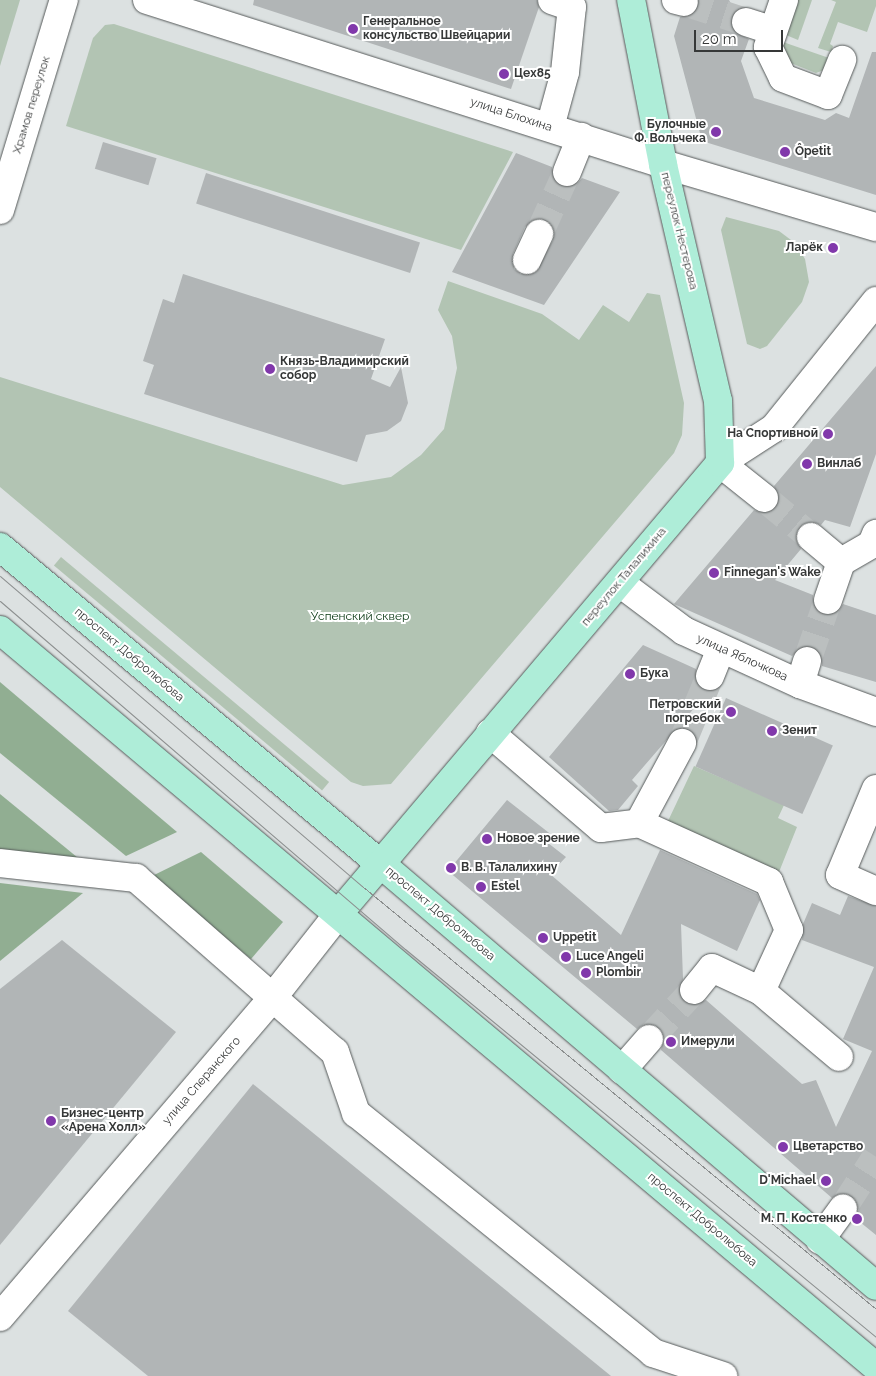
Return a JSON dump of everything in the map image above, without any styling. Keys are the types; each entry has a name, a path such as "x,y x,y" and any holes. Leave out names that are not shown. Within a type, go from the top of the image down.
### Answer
{"main road":[{"name":"переулок Нестерова","path":"631,0 663,164 718,401 720,463"},
{"name":"переулок Талалихина","path":"381,864 720,463"},
{"name":"проспект Добролюбова","path":"0,547 381,864 876,1286"},
{"name":"проспект Добролюбова","path":"0,630 339,913 876,1367"},
{"name":"улица Сперанского","path":"339,913 381,864"}],"street":[{"name":"Храмов переулок","path":"0,210 64,0"},
{"name":"улица Блохина","path":"149,0 663,164 876,227"},
{"path":"550,127 565,72 572,7 552,0"},
{"path":"784,0 768,47 783,78 828,95 842,60"},
{"path":"746,22 773,30"},
{"path":"567,172 581,137"},
{"path":"528,260 539,234"},
{"name":"переулок Талалихина","path":"720,463 774,428 876,302"},
{"path":"720,463 764,498"},
{"path":"828,600 842,562 872,544 876,534"},
{"path":"811,537 842,562"},
{"name":"улица Яблочкова","path":"620,583 655,613 721,649 804,672 876,712"},
{"path":"710,676 721,649"},
{"path":"490,733 602,828 639,823 769,882 789,930 761,991"},
{"path":"639,823 682,743"},
{"path":"876,789 840,875 876,891"},
{"path":"0,863 136,878 335,1052 356,1113 653,1353 723,1376"},
{"name":"улица Сперанского","path":"0,1317 273,997 339,913"},
{"path":"694,990 712,968 761,991 839,1057"},
{"path":"622,1070 649,1039"},
{"path":"820,1240 843,1208"}],"green space":[{"path":"0,0 20,0 0,66"},
{"path":"798,0 812,0 798,40 786,35"},
{"path":"831,0 876,0 876,6 867,32 838,22 830,44 833,46 831,52 818,48 836,2"},
{"path":"114,24 513,152 461,250 66,126 93,38 105,25"},
{"path":"783,42 829,58 824,70 816,73 783,60"},
{"path":"726,217 779,231 795,243 805,259 809,282 802,302 767,346 760,349 747,344 721,230"},
{"name":"Успенский сквер","path":"448,281 542,314 579,340 603,305 629,322 647,293 660,295 684,403 682,435 674,453 391,784 363,786 351,782 0,487 0,377 343,485 391,477 421,455 444,429 457,368 452,336 438,310"},
{"path":"61,557 329,782 322,790 54,565"},
{"path":"0,682 177,832 126,856 0,753"},
{"path":"694,766 784,805 778,818 797,827 779,872 670,826 668,821"},
{"path":"0,794 83,862 0,852"},
{"path":"201,852 283,922 251,959 150,877"},
{"path":"0,883 83,893 0,961"}],"building":[{"path":"254,0 537,0 539,7 511,89 253,5"},
{"path":"699,0 729,0 735,11 731,25 734,32 749,39 741,61 754,98 825,120 836,113 849,118 872,52 876,52 876,195 702,141 674,36 680,17 695,13"},
{"path":"103,142 157,158 148,185 95,169"},
{"path":"516,153 552,167 554,181 562,187 576,185 582,178 620,192 544,305 452,272","holes":["537,219 551,225 553,240 536,272 521,274 514,269 513,254 525,227"]},
{"path":"206,173 420,243 410,273 196,203"},
{"name":"Князь-Владимирский собор","path":"183,274 385,339 371,379 390,387 401,367 408,403 401,421 387,431 366,435 357,462 144,394 154,365 143,361 163,299 174,303"},
{"path":"876,366 876,454 850,527 825,520 821,525 813,522 799,527 796,535 801,549 775,580 813,595 813,603 822,615 838,612 843,604 876,615 876,682 822,666 822,657 812,646 803,646 792,656 674,604 754,510 762,513 776,508 779,500 774,486"},
{"path":"643,645 696,669 697,685 709,691 632,780 638,786 618,810 609,811 549,757"},
{"path":"726,698 833,746 802,814 695,767"},
{"path":"507,800 553,836 548,843 566,857 550,874 621,935 660,850 757,894 760,900 737,951 681,924 683,979 679,995 691,1005 706,1000 802,1084 816,1080 836,1127 872,1051 843,1039 874,967 802,940 803,924 812,903 840,915 848,896 876,906 876,1235 855,1218 859,1209 852,1196 844,1192 832,1198 661,1050 664,1034 659,1027 644,1024 637,1029 448,871"},
{"name":"Бизнес-центр «Арена Холл»","path":"62,940 176,1032 0,1245 0,989"},
{"path":"253,1084 611,1376 148,1376 68,1311"}],"tunnel":[{"path":"684,2 746,22"},
{"path":"539,234 567,172"},
{"path":"764,498 811,537"},
{"path":"807,661 828,600"},
{"path":"682,743 710,676"},
{"path":"649,1039 694,990"},
{"path":"843,1208 876,1157"}],"tram line":[{"path":"0,576 362,886 876,1309"},
{"path":"0,601 405,949 876,1337"}],"place":[{"name":"Генеральное консульство Швейцарии","path":"353,29"},
{"name":"Цех85","path":"504,74"},
{"name":"Булочные Ф. Вольчека","path":"716,132"},
{"name":"Ôpetit","path":"785,152"},
{"name":"Ларёк","path":"833,248"},
{"name":"Князь-Владимирский собор","path":"270,369"},
{"name":"На Спортивной","path":"828,434"},
{"name":"Винлаб","path":"807,464"},
{"name":"Finnegan's Wake","path":"714,573"},
{"name":"Бука","path":"630,674"},
{"name":"Петровский погребок","path":"731,712"},
{"name":"Зенит","path":"772,731"},
{"name":"Новое зрение","path":"487,839"},
{"name":"В. В. Талалихину","path":"451,868"},
{"name":"Estel","path":"481,887"},
{"name":"Uppetit","path":"543,938"},
{"name":"Luce Angeli","path":"566,957"},
{"name":"Plombir","path":"586,973"},
{"name":"Имерули","path":"671,1042"},
{"name":"Бизнес-центр «Арена Холл»","path":"51,1121"},
{"name":"Цветарство","path":"783,1147"},
{"name":"D'Michael","path":"826,1181"},
{"name":"М. П. Костенко","path":"857,1219"}]}
